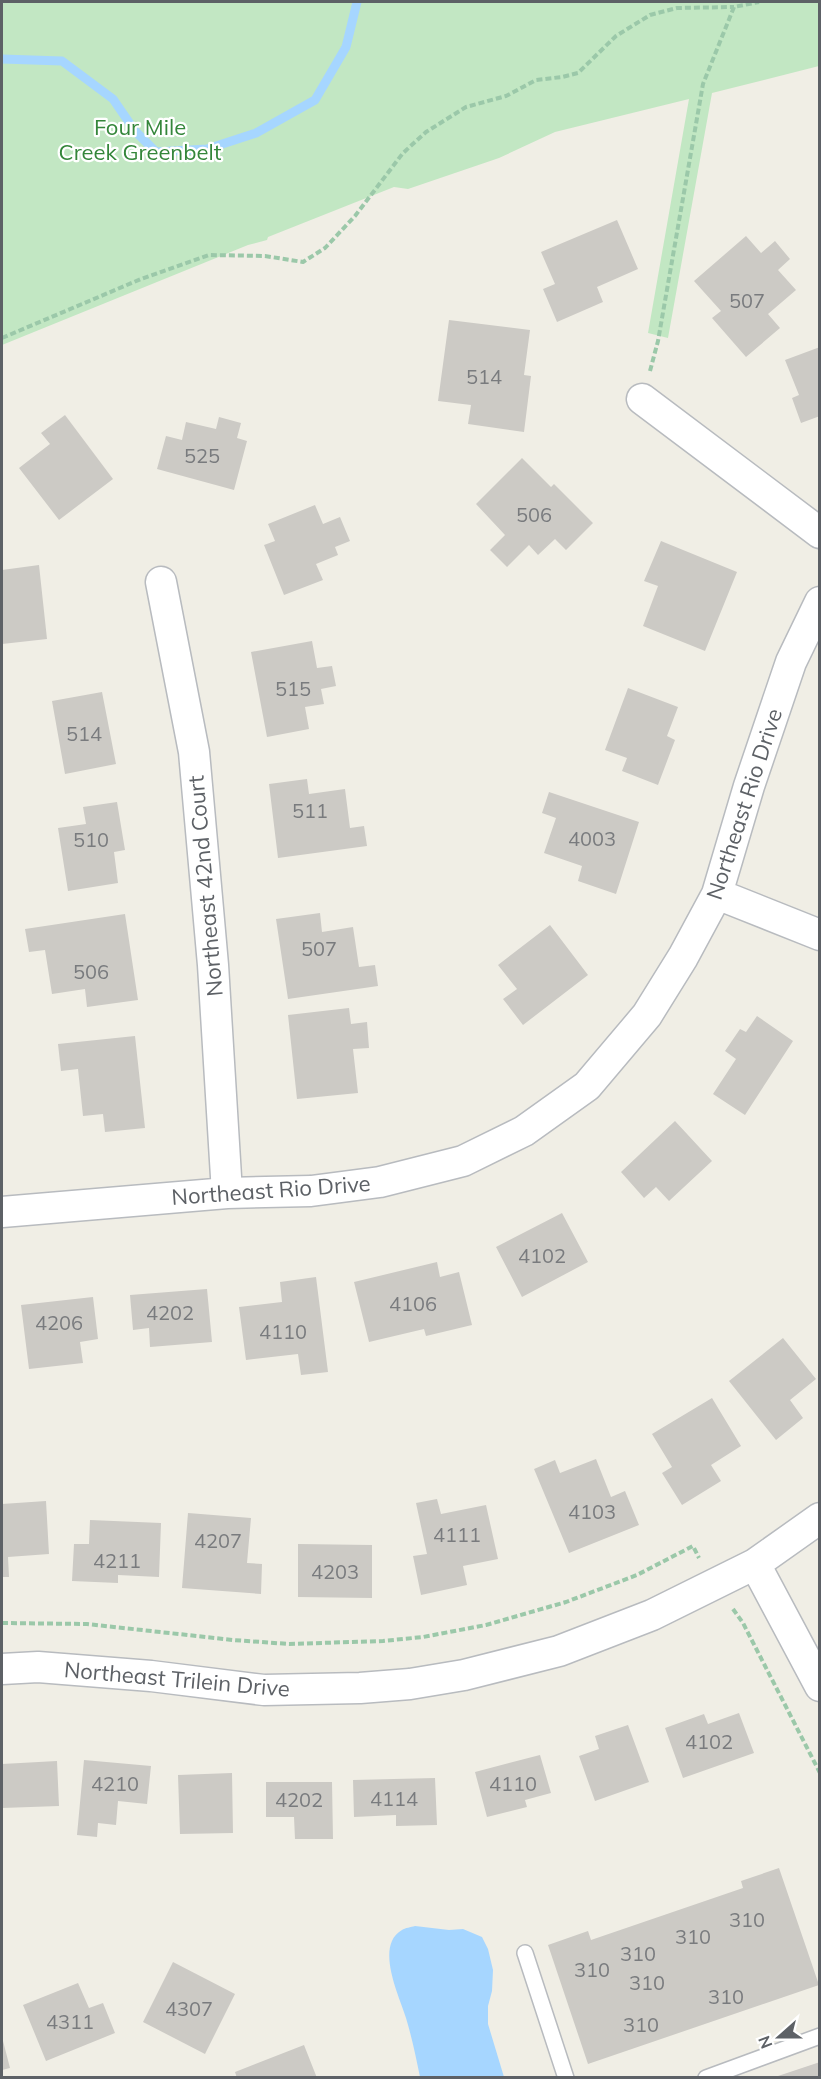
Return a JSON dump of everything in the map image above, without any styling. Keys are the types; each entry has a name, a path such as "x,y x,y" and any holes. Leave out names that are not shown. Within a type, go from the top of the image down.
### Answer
{"street":[{"path":"642,399 819,532"},
{"name":"Northeast 42nd Court","path":"161,582 194,752 213,965 227,1193"},
{"name":"Northeast Rio Drive","path":"2,1212 227,1193 311,1191 380,1182 463,1161 524,1131 587,1086 647,1015 683,957 717,894 749,786 791,662 819,602"},
{"path":"717,894 819,935"},
{"name":"Northeast Trilein Drive","path":"2,1669 50,1668 152,1676 264,1690 360,1688 410,1684 464,1675 560,1651 652,1615 755,1564 819,1518"},
{"path":"755,1564 819,1686"}],"lane":[{"path":"525,1953 566,2078"},
{"path":"707,2077 819,2036"}],"path":[{"path":"2,338 141,279 209,255 265,256 303,262 325,249 355,216 403,153 426,132 466,107 506,96 536,80 578,73 616,36 650,15 677,8 734,7 759,2"},
{"path":"642,399 658,341 703,84 734,7"},
{"path":"2,1623 87,1624 289,1644 383,1641 423,1637 486,1625 567,1602 637,1575 693,1546 715,1585 743,1623 819,1773"}],"green space":[{"name":"Four Mile Creek Greenbelt","path":"2,2 819,2 819,66 712,93 668,338 648,333 689,99 555,132 499,158 408,189 394,187 2,345"}],"water":[{"path":"415,1926 449,1930 463,1929 482,1937 488,1949 493,1970 488,2024 504,2077 420,2077 389,1959 394,1938 403,1929"}],"building":[{"path":"617,220 638,269 597,287 603,302 557,322 543,289 555,284 541,252"},
{"path":"746,236 761,253 775,241 790,259 778,270 796,290 768,314 780,328 746,357 712,318 721,311 694,281"},
{"path":"449,320 530,330 524,375 531,376 524,432 468,424 471,405 438,401"},
{"path":"820,347 820,416 801,423 792,398 799,395 785,360"},
{"path":"65,415 113,479 59,520 19,468 50,444 41,433"},
{"path":"219,417 241,423 237,438 247,441 234,490 157,469 166,436 182,440 186,422 216,429"},
{"path":"522,458 551,487 554,484 593,523 566,550 555,539 538,555 529,545 507,567 490,550 505,535 476,504"},
{"path":"315,505 323,524 340,517 350,541 335,547 338,555 316,564 323,580 284,595 264,545 275,541 268,524"},
{"path":"661,541 737,572 705,651 643,626 658,586 644,581"},
{"path":"39,565 47,639 2,644 2,570"},
{"path":"312,641 317,668 332,666 336,686 321,689 324,704 305,707 309,729 267,737 251,652"},
{"path":"628,688 678,707 667,736 675,740 658,785 622,771 627,758 605,750"},
{"path":"102,692 116,764 65,774 52,701"},
{"path":"307,779 309,794 345,789 350,828 364,826 367,846 278,858 269,784"},
{"path":"549,792 639,822 616,894 578,881 582,866 544,853 556,818 542,813"},
{"path":"117,802 125,850 114,852 118,883 68,891 58,828 86,824 83,807"},
{"path":"320,913 322,932 353,927 359,967 375,965 378,986 288,999 276,919"},
{"path":"125,914 138,1000 87,1007 85,989 52,994 45,950 29,952 25,929"},
{"path":"550,925 588,975 523,1025 503,999 517,989 498,965"},
{"path":"349,1008 351,1024 367,1022 369,1048 353,1049 358,1093 297,1099 288,1015"},
{"path":"757,1016 793,1041 745,1115 713,1094 736,1059 725,1051 740,1029 746,1032"},
{"path":"135,1036 145,1128 105,1132 103,1114 83,1116 78,1069 61,1071 58,1044"},
{"path":"675,1121 712,1161 669,1201 656,1187 644,1198 621,1172"},
{"path":"562,1213 588,1262 522,1297 496,1247"},
{"path":"437,1262 440,1277 459,1272 472,1325 426,1336 424,1329 369,1342 354,1282"},
{"path":"316,1277 328,1372 301,1375 298,1354 246,1360 239,1307 282,1302 280,1282"},
{"path":"207,1289 212,1342 150,1347 149,1328 133,1330 130,1295"},
{"path":"93,1297 98,1339 80,1342 83,1363 29,1369 21,1305"},
{"path":"783,1338 816,1379 790,1400 803,1418 776,1440 729,1381"},
{"path":"712,1398 741,1446 711,1465 721,1481 682,1505 662,1473 672,1467 652,1434"},
{"path":"596,1459 611,1497 625,1491 639,1525 569,1553 534,1469 555,1460 560,1473"},
{"path":"437,1499 441,1514 486,1505 498,1559 463,1566 467,1585 421,1595 413,1556 427,1554 416,1503"},
{"path":"46,1501 49,1554 8,1557 9,1577 2,1577 2,1504"},
{"path":"188,1513 251,1518 247,1563 262,1564 261,1594 182,1588"},
{"path":"90,1520 161,1523 159,1577 118,1575 118,1583 72,1581 74,1544 89,1544"},
{"path":"298,1544 372,1545 372,1598 298,1597"},
{"path":"739,1713 754,1753 683,1778 665,1728 704,1714 708,1724"},
{"path":"628,1725 649,1782 595,1801 579,1756 599,1749 595,1736"},
{"path":"540,1755 551,1793 525,1800 527,1807 487,1817 475,1772"},
{"path":"84,1760 151,1766 147,1804 118,1801 116,1825 98,1823 97,1837 77,1835"},
{"path":"57,1761 59,1806 2,1808 2,1764"},
{"path":"232,1773 233,1833 180,1834 178,1775"},
{"path":"435,1778 437,1825 396,1826 396,1815 354,1817 353,1780"},
{"path":"266,1782 332,1782 333,1839 295,1839 294,1817 266,1817"},
{"path":"779,1868 819,1985 588,2064 548,1945 588,1931 591,1940 743,1888 741,1881"},
{"path":"173,1962 235,1994 205,2054 143,2022"},
{"path":"78,1983 89,2008 103,2003 115,2033 46,2061 23,2005"},
{"path":"2,2037 10,2068 2,2070"},
{"path":"304,2045 317,2078 237,2078 235,2072"},
{"path":"820,2062 820,2078 775,2078 775,2077"}],"waterway":[{"path":"2,59 62,61 113,99 135,131 156,152 207,149 256,133 315,100 346,47 357,2"}]}
